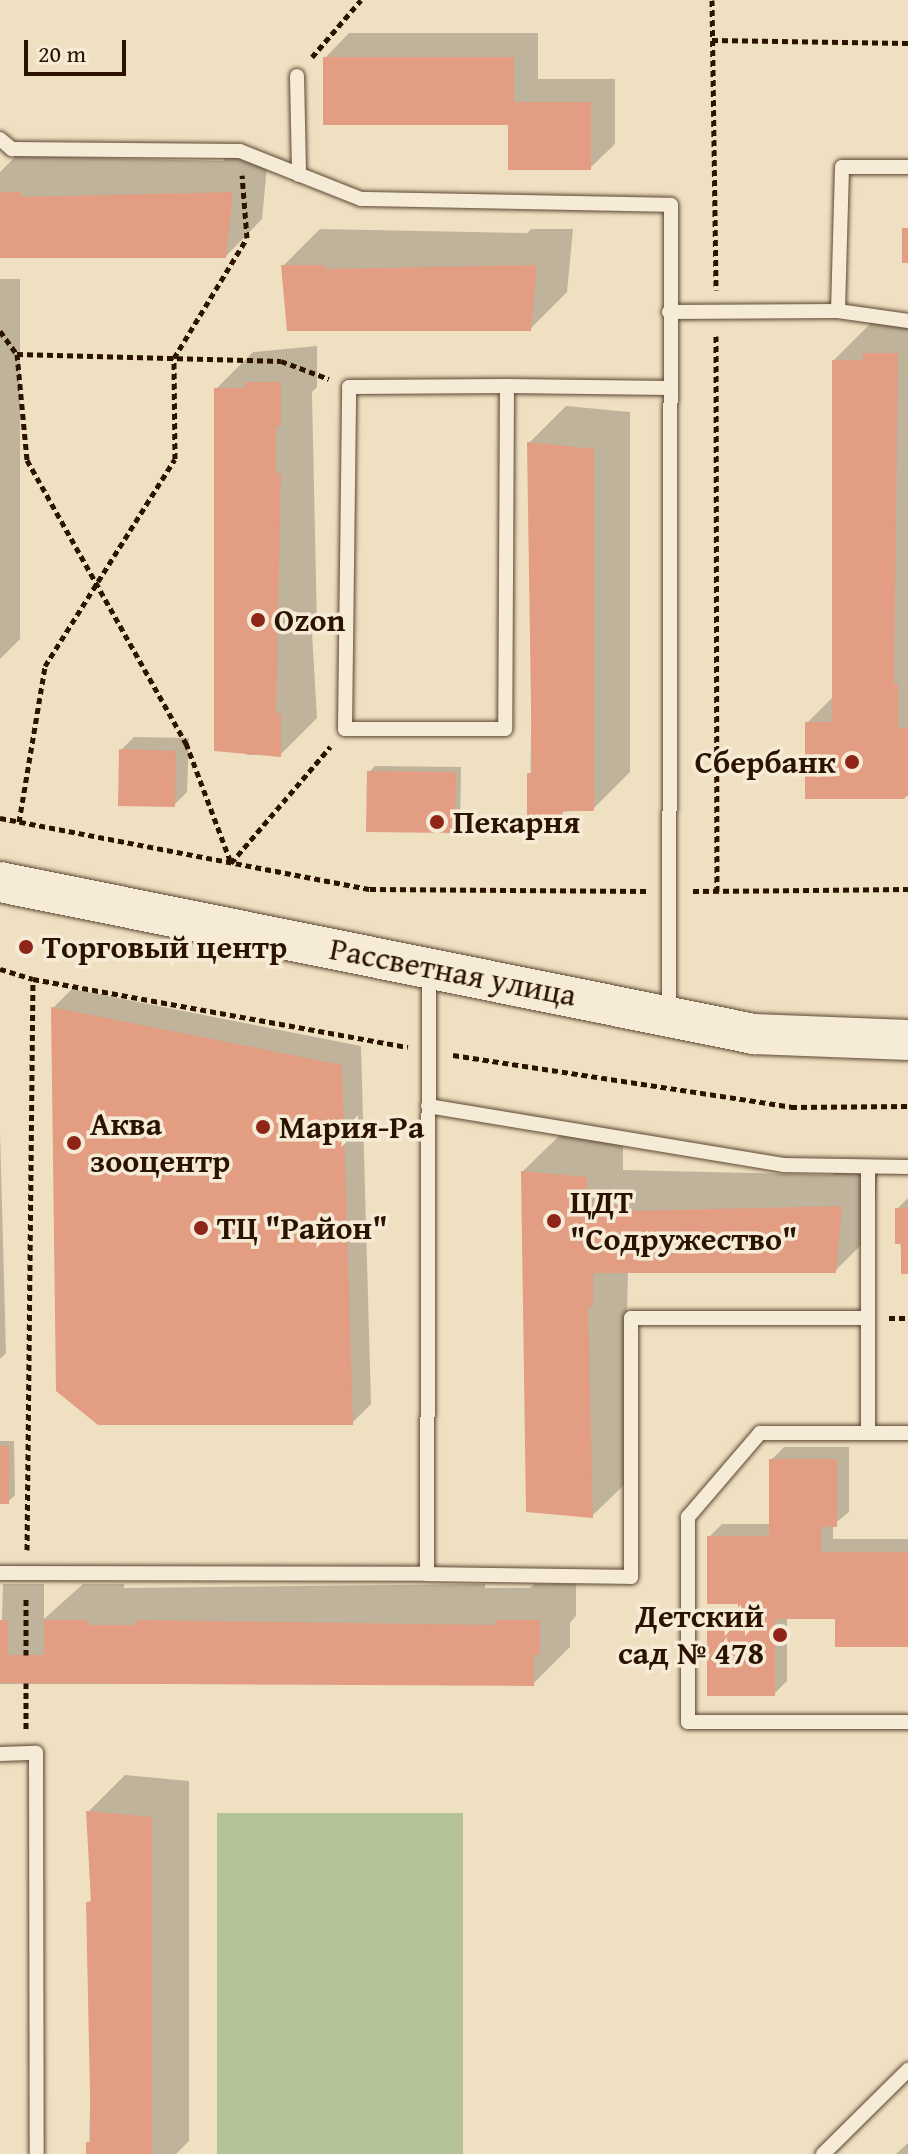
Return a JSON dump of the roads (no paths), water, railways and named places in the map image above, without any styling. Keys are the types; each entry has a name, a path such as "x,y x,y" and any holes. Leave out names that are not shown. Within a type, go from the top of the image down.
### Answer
{"street":[{"name":"Рассветная улица","path":"0,882 669,1014 754,1034 908,1040"}],"lane":[{"path":"297,76 299,175"},
{"path":"0,139 12,149 240,151 361,199 671,205 669,1014"},
{"path":"838,311 842,167 908,167"},
{"path":"669,312 838,311 908,321"},
{"path":"507,386 505,729 345,729 349,387 507,386 670,388"},
{"path":"427,1574 429,969"},
{"path":"428,1106 783,1165 908,1167"},
{"path":"868,1167 868,1433"},
{"path":"0,1573 631,1577 631,1318 868,1318"},
{"path":"908,1433 760,1433 688,1517 688,1722 908,1722"},
{"path":"0,1754 36,1753 37,2154"},
{"path":"823,2154 908,2070"}],"place":[{"name":"Ozon","path":"258,620"},
{"name":"Сбербанк","path":"852,762"},
{"name":"Пекарня","path":"437,822"},
{"name":"Торговый центр","path":"26,947"},
{"name":"Мария-Ра","path":"263,1127"},
{"name":"Аква зооцентр","path":"74,1143"},
{"name":"ЦДТ \"Содружество\"","path":"554,1221"},
{"name":"ТЦ \"Район\"","path":"201,1228"},
{"name":"Детский сад № 478","path":"780,1635"}]}
